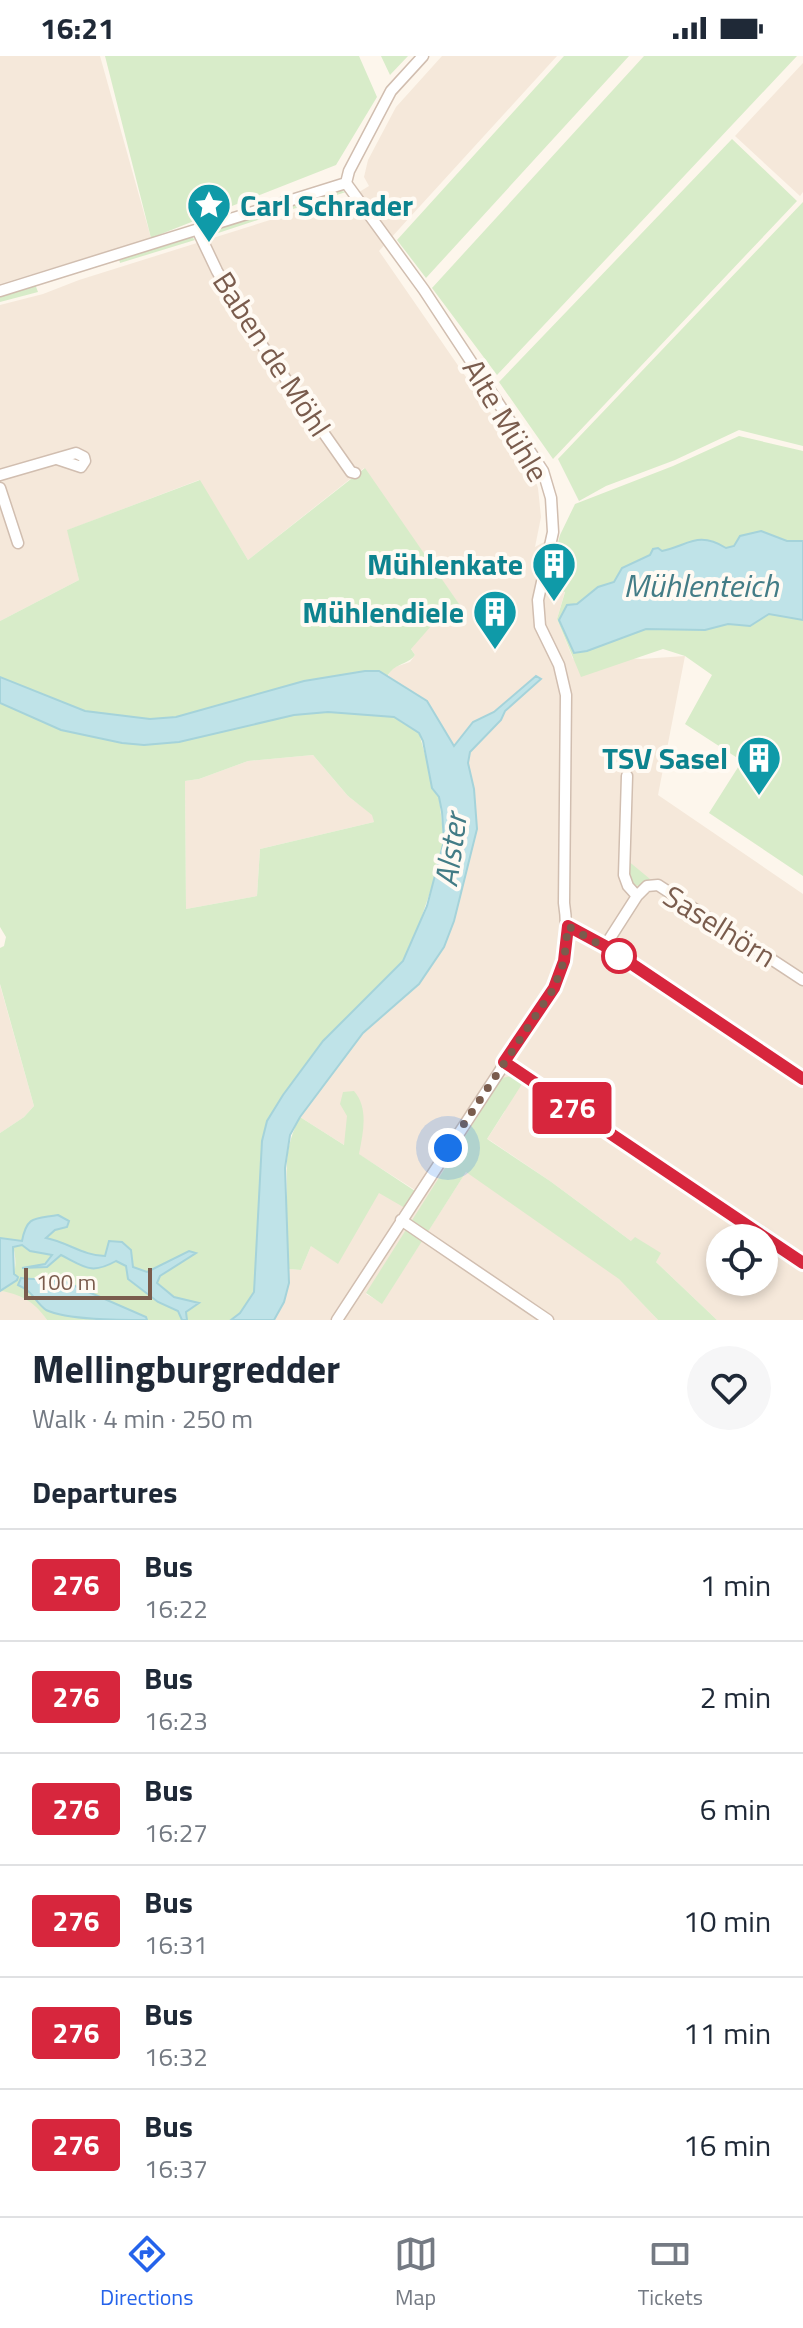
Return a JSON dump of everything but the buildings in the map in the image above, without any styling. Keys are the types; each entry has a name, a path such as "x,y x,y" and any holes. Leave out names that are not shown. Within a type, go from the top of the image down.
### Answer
{"street":[{"path":"0,291 346,183 349,171 391,91 423,56"},
{"name":"Alte Mühle","path":"337,1320 554,988 564,961 568,926 564,903 566,695 559,665 541,629 538,600 553,532 548,484 518,431 441,316 346,183"},
{"name":"Baben de Möhl","path":"197,229 250,328 351,472 355,473"},
{"path":"0,475 57,459"},
{"path":"0,488 18,543"},
{"name":"Saselhörn","path":"627,776 624,875 637,896"},
{"name":"Saselhörn","path":"605,946 637,896 647,886 658,885 803,980"},
{"path":"568,926 605,946 803,1079"},
{"path":"504,1062 803,1263"},
{"path":"401,1220 548,1320"}],"shaded area":[{"path":"0,56 100,56 151,238 0,284"},
{"path":"442,56 557,56 379,251 533,474 541,517 535,547 544,542 538,584 565,591 557,619 573,659 587,655 641,659 685,656 658,795 803,894 803,1320 717,1320 655,1261 660,1254 631,1241 488,1139 658,1320 274,1320 284,1302 289,1269 301,1270 311,1246 379,1193 415,1190 300,1117 363,1033 419,984 444,947 470,857 474,789 468,763 470,752 501,720 505,711 540,679 536,676 494,712 473,722 454,746 427,701 388,676 392,668 410,662 415,655 410,647 419,632 465,613 364,468 248,560 199,480 68,530 79,580 0,621 0,305 43,294 337,199 346,200 369,186 364,177 368,160 396,107","holes":["505,1111 382,1303 366,1294 471,1128"]},
{"path":"803,63 803,192 800,196 735,136"},
{"path":"313,755 348,796 373,815 374,822 260,849 257,896 186,909 185,781 248,761"},
{"path":"0,985 34,1106 0,1133"},
{"path":"0,1291 18,1293 39,1308 47,1320 0,1320"}],"green space":[{"path":"105,56 359,56 377,97 336,165 151,238"},
{"path":"381,56 408,56 390,75"},
{"path":"564,56 629,56 426,278 397,240"},
{"path":"644,56 797,56 497,375 432,288"},
{"path":"732,139 797,201 553,459 499,382"},
{"path":"337,190 346,192 293,209 291,204"},
{"path":"803,202 803,446 739,430 675,460 606,486 579,501 558,459"},
{"path":"271,210 273,215 206,237 209,230"},
{"path":"191,236 195,240 120,263 119,259"},
{"path":"35,284 38,292 0,302 0,295"},
{"path":"739,436 803,451 803,876 709,813 742,761 685,724 712,675 685,656 663,649 581,677 557,619 565,592 546,587 560,535 575,504 673,466"},
{"path":"365,468 466,614 432,625 411,649 415,655 413,658 389,673 374,713 394,717 419,733 439,797 444,841 439,866 413,942 403,961 323,1041 267,1121 262,1141 254,1292 240,1313 231,1320 47,1320 27,1300 0,1291 11,1280 15,1262 12,1240 0,1238 0,1133 34,1106 0,984 0,948 4,946 6,937 0,927 0,621 79,580 67,530 200,480 248,560","holes":["313,755 348,796 372,815 374,822 260,849 257,896 186,909 185,781 248,761"]},
{"path":"627,860 650,879 640,886 631,885 627,876"},
{"path":"511,1076 522,1084 487,1139 631,1241 635,1237 661,1253 656,1262 717,1320 658,1320 619,1279 466,1172 382,1304 366,1293 502,1078"},
{"path":"354,1091 363,1113 359,1154 415,1191 405,1208 379,1193 338,1264 311,1246 301,1270 289,1269 287,1170 291,1139 300,1117 344,1145 347,1116 340,1104 343,1092"}],"water":[{"name":"Mühlenteich","path":"761,531 787,541 803,541 803,620 769,614 750,626 728,624 705,630 646,629 574,653 559,620 567,605 577,604 598,587 614,582 622,568 650,555 653,549 662,551 701,540 726,548 734,546 740,536"},
{"name":"Alster","path":"379,671 427,701 454,746 473,722 494,712 536,676 541,679 505,711 501,720 470,752 468,763 474,789 477,829 454,921 444,947 419,984 363,1033 290,1135 285,1168 289,1283 284,1302 274,1320 231,1320 240,1313 254,1292 262,1141 267,1121 323,1041 403,961 427,906 444,841 439,797 432,788 423,741 419,733 394,717 328,712 294,715 179,742 122,743 61,730 0,703 0,677 85,711 150,719 176,717 304,681"},
{"path":"58,1215 69,1221 67,1227 55,1230 46,1238 90,1254 105,1256 109,1241 122,1242 131,1250 133,1267 147,1272 189,1251 196,1253 160,1276 157,1283 174,1297 199,1303 186,1312 187,1320 182,1320 178,1311 158,1302 128,1279 126,1266 116,1261 100,1268 88,1268 61,1255 47,1267 22,1268 45,1264 52,1255 30,1251 22,1245 13,1247 17,1280 0,1291 0,1238 22,1241 30,1222"},
{"path":"21,1278 61,1280 147,1320 94,1319 46,1310 18,1285"}],"bus line":[{"name":"276","path":"803,1079 605,946 568,926 564,961 554,988 504,1062 803,1263"}],"place":[{"name":"Carl Schrader","path":"209,244"},
{"name":"Mühlenkate","path":"554,603"},
{"name":"Mühlendiele","path":"495,651"},
{"name":"TSV Sasel","path":"759,797"}],"route":[{"path":"448,1148 554,988 564,961 568,926 619,956"}]}
